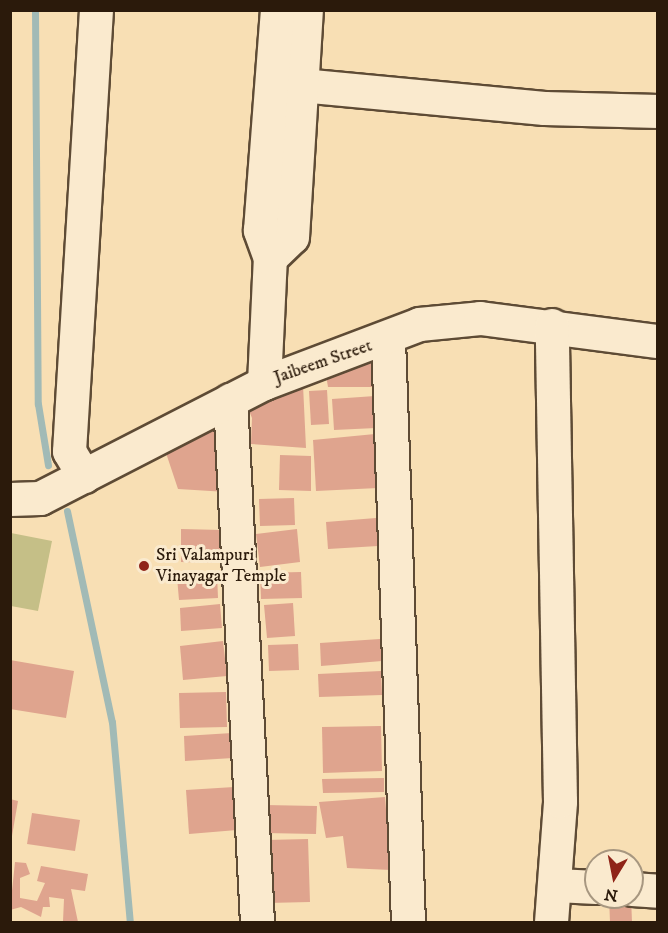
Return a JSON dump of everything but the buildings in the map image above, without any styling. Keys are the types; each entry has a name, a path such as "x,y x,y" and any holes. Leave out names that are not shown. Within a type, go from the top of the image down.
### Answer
{"street":[{"path":"77,479 69,451 96,10"},
{"path":"264,383 270,258 260,230 277,10"},
{"path":"270,258 292,237 306,10"},
{"path":"301,85 544,108 657,111"},
{"name":"Jaibeem Street","path":"25,498 77,479 264,383 388,339 419,324 480,318 552,325 657,341"},
{"path":"551,922 556,885 560,801 552,325"},
{"path":"388,339 408,922"},
{"path":"230,400 257,922"},
{"path":"556,885 584,886"}],"shaded area":[{"path":"11,533 52,541 38,611 11,606"}],"waterway":[{"path":"35,10 38,404 48,465"},
{"path":"67,511 112,722 130,922"}],"place":[{"name":"Sri Valampuri Vinayagar Temple","path":"144,566"}]}
